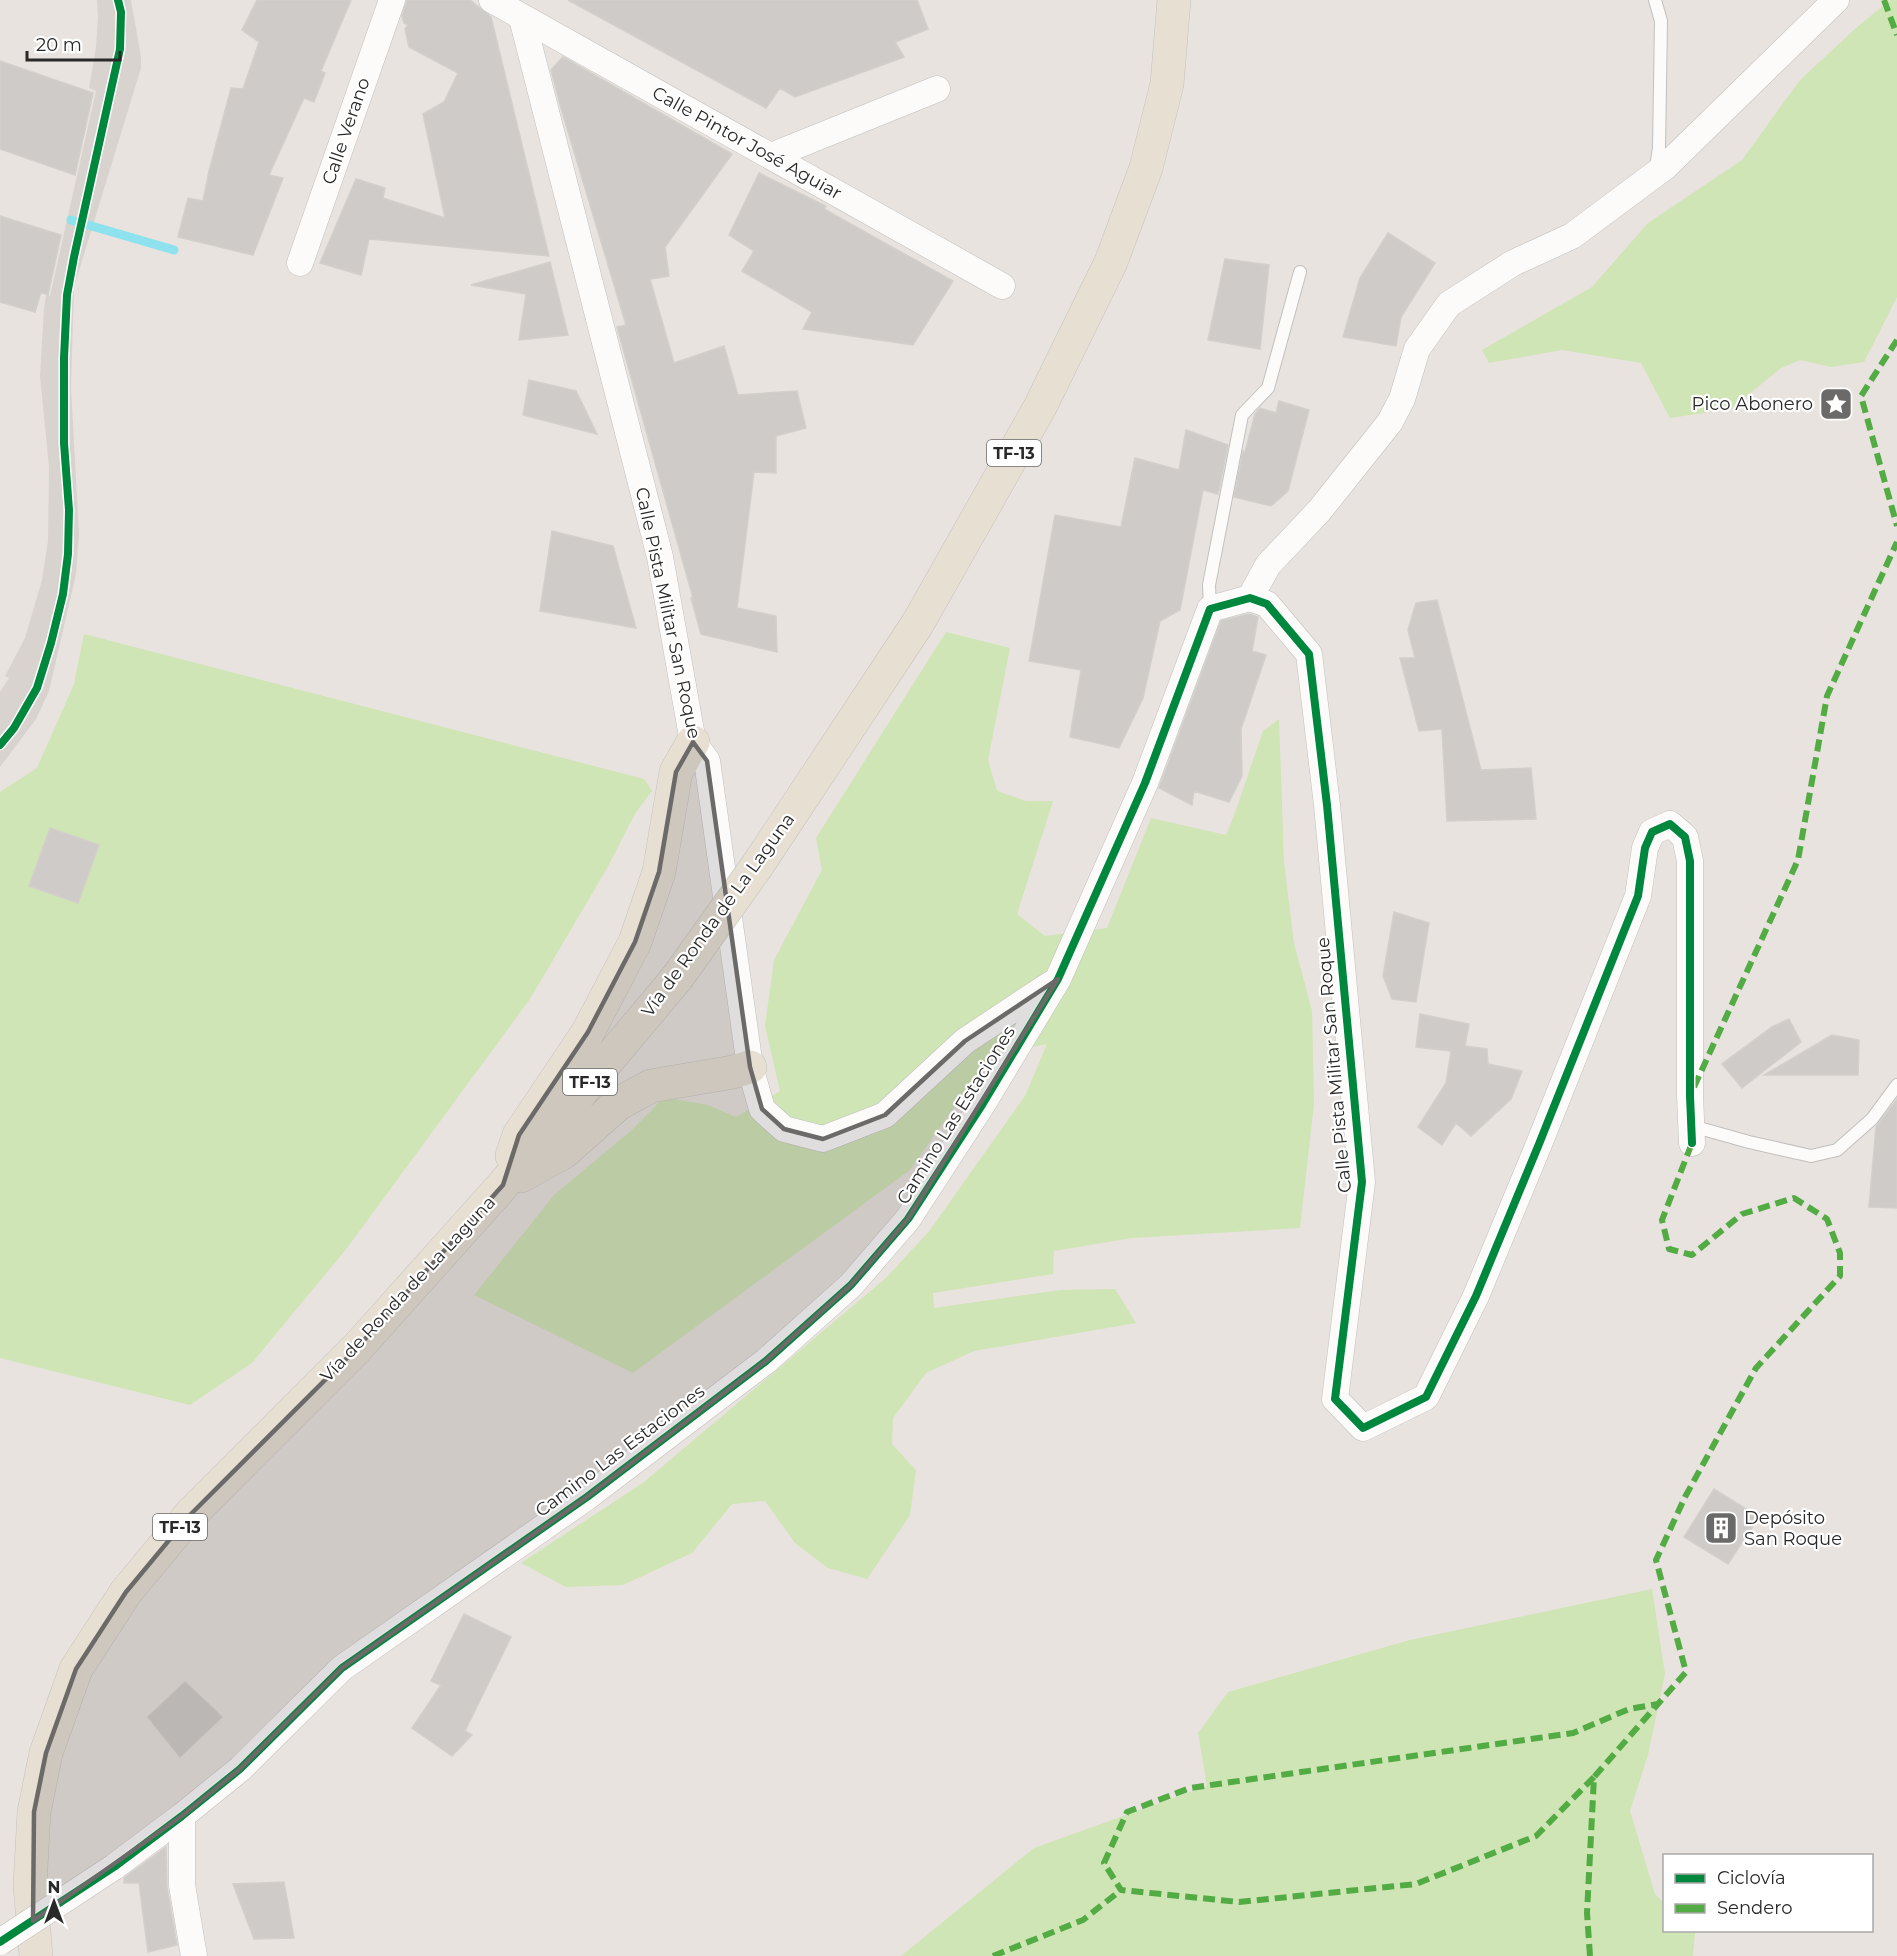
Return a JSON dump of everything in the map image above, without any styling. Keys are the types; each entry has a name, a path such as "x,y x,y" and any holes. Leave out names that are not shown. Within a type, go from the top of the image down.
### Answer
{"main road":[{"name":"Vía de Ronda de La Laguna","path":"36,1956 30,1887 34,1812 46,1754 76,1669 126,1592 190,1515 357,1348 503,1185 677,978 757,866 918,623 1041,407 1106,272 1146,168 1167,84 1174,0"},
{"path":"503,1185 519,1135 588,1032 635,942 659,872 676,771 693,742"},
{"path":"503,1185 564,1152 618,1104 651,1086 750,1067"}],"street":[{"name":"Calle Verano","path":"300,262 392,0"},
{"name":"Calle Pintor José Aguiar","path":"492,0 1002,286"},
{"path":"1058,979 1145,783 1210,609 1250,598 1268,565 1319,511 1390,422 1402,399 1417,349 1449,304 1513,263 1572,236 1655,174 1836,0"},
{"name":"Calle Pista Militar San Roque","path":"522,18 660,557 693,742 707,761 750,1067 762,1109 784,1129 823,1139 885,1115 965,1041 1058,979"},
{"path":"771,156 937,90"},
{"name":"Calle Pista Militar San Roque","path":"1250,598 1267,604 1309,654 1327,805 1362,1182 1335,1399 1363,1428 1426,1397 1476,1296 1638,896 1645,848 1652,832 1670,824 1685,837 1690,861 1692,1134"},
{"name":"Camino Las Estaciones","path":"0,1942 114,1868 183,1816 240,1769 342,1668 587,1497 766,1361 851,1285 908,1219 982,1105 1058,979"},
{"path":"183,1816 182,1885 194,1956"}],"lane":[{"path":"1655,0 1661,21 1659,148 1655,174"},
{"path":"1210,609 1209,585 1242,415 1268,388 1300,272"},
{"path":"1692,1134 1749,1142 1811,1156 1837,1150 1872,1119 1897,1086"}],"highlighted area":[{"path":"693,742 707,761 750,1067 762,1109 784,1129 823,1139 885,1115 965,1041 1058,979 908,1219 851,1285 766,1361 587,1497 342,1668 240,1769 182,1816 33,1921 34,1812 46,1753 76,1669 126,1592 190,1515 357,1348 503,1185 519,1135 588,1032 635,942 659,872 676,772"}],"green space":[{"path":"1890,0 1897,0 1897,297 1864,362 1831,367 1800,360 1781,368 1731,409 1670,418 1641,363 1562,350 1489,363 1482,350 1592,287 1648,223 1742,160 1800,80"},
{"path":"946,632 1010,648 988,760 997,791 1026,801 1053,801 1017,914 1045,936 1107,928 1151,818 1226,835 1263,731 1279,719 1284,862 1294,943 1312,1011 1314,1104 1300,1228 1132,1238 1054,1251 1053,1274 933,1293 934,1308 1060,1290 1115,1289 1136,1323 974,1351 926,1373 893,1418 892,1444 916,1470 910,1515 867,1579 828,1568 795,1543 765,1501 732,1504 692,1553 623,1585 566,1587 521,1563 644,1482 886,1278 930,1230 1025,1096 1047,1044 991,1055 910,1170 633,1373 474,1295 555,1194 634,1128 664,1097 708,1105 736,1117 780,1091 765,1026 774,960 822,870 816,838"},
{"path":"84,634 644,779 652,791 636,812 606,870 530,999 347,1248 252,1363 190,1405 0,1358 0,792 37,768 74,684"},
{"path":"1652,1589 1665,1674 1648,1755 1630,1811 1655,1894 1663,1902 1663,1932 1695,1932 1693,1956 901,1956 1034,1848 1207,1786 1198,1733 1228,1692 1410,1640"}],"shaded area":[{"path":"97,0 131,0 141,68 74,287 71,387 79,534 76,574 49,691 36,719 0,767 0,692 9,678 5,676 25,638 42,580 48,541 49,467 40,376 44,308 46,295 50,296 96,91 89,88 96,47"}],"building":[{"path":"257,0 351,0 321,71 325,73 314,102 304,98 269,175 283,178 253,255 178,237 188,198 203,201 231,88 243,89 259,42 242,30"},
{"path":"407,0 470,0 491,17 549,256 369,239 361,275 320,263 356,179 385,188 383,198 445,218 423,114 444,102 458,73 409,47 405,29 408,25 404,23 402,16"},
{"path":"568,0 917,0 928,29 895,42 904,57 795,97 780,88 766,108"},
{"path":"563,57 732,154 665,247 669,276 650,279 674,363 724,346 738,395 797,391 806,428 776,436 776,473 754,472 737,608 776,616 777,652 701,634 617,327 626,325 551,70"},
{"path":"0,61 93,93 75,175 0,149"},
{"path":"759,173 826,206 824,209 953,281 913,345 803,329 812,312 742,271 754,251 729,235"},
{"path":"0,216 61,235 48,295 41,292 35,312 0,302"},
{"path":"1388,233 1435,263 1401,317 1396,346 1343,337 1360,278"},
{"path":"1225,259 1269,265 1260,349 1208,340"},
{"path":"550,262 568,335 519,340 526,294 471,285"},
{"path":"529,380 576,391 597,434 523,415"},
{"path":"1279,401 1309,410 1288,491 1271,506 1234,497 1243,451 1245,452 1255,414 1260,408 1276,413"},
{"path":"1186,430 1228,445 1218,494 1203,490 1180,610 1160,621 1143,698 1119,748 1070,737 1081,670 1029,661 1055,515 1121,527 1135,458 1179,470"},
{"path":"552,531 613,546 636,628 540,611"},
{"path":"1437,600 1481,770 1531,768 1536,819 1447,821 1442,729 1419,731 1400,658 1415,658 1408,630 1416,603"},
{"path":"1249,614 1258,617 1252,651 1266,655 1241,729 1242,776 1229,802 1194,791 1192,805 1159,788 1221,621"},
{"path":"50,828 99,845 78,903 29,886"},
{"path":"1394,912 1429,923 1416,1002 1392,999 1383,976"},
{"path":"1420,1014 1469,1024 1465,1046 1487,1049 1488,1064 1522,1071 1511,1099 1471,1136 1456,1123 1442,1145 1418,1127 1446,1083 1451,1051 1416,1047"},
{"path":"1789,1019 1801,1042 1742,1088 1722,1064 1772,1027"},
{"path":"1832,1035 1859,1040 1858,1075 1764,1075"},
{"path":"1897,1099 1897,1208 1869,1207 1876,1127"},
{"name":"Depósito San Roque","path":"1714,1489 1759,1517 1728,1564 1684,1537"},
{"path":"464,1614 511,1637 465,1731 472,1735 452,1756 412,1728 441,1685 431,1681"},
{"path":"185,1682 222,1717 180,1757 148,1717"},
{"path":"166,1847 167,1887 177,1945 148,1952 139,1883 124,1883 124,1878"},
{"path":"284,1882 294,1938 254,1939 233,1884"}],"waterway":[{"path":"71,220 174,250"}],"marked path":[{"path":"1884,0 1897,35"},
{"path":"1897,340 1861,396 1897,526"},
{"path":"1694,1087 1798,860 1827,696 1897,542"},
{"path":"1590,1956 1587,1913 1594,1777 1686,1672 1656,1560 1685,1497 1756,1368 1840,1276 1840,1253 1827,1219 1794,1198 1742,1214 1692,1255 1669,1249 1662,1220 1692,1143"},
{"path":"1594,1777 1536,1836 1416,1884 1239,1902 1121,1890 1104,1863 1127,1812 1190,1788 1573,1733 1629,1709 1658,1704"},
{"path":"993,1956 1083,1920 1121,1890"}],"cycle path":[{"path":"0,745 14,728 37,688 63,594 68,554 69,510 64,443 67,295 120,49 121,12 118,0"},
{"path":"0,1942 114,1867 182,1816 240,1769 342,1668 587,1497 766,1361 851,1285 908,1219 982,1105 1058,979 1145,783 1210,609 1250,598 1267,604 1309,654 1327,805 1362,1182 1335,1399 1363,1428 1426,1397 1476,1296 1638,896 1645,848 1652,832 1670,824 1685,837 1690,861 1692,1143"}],"place":[{"name":"Pico Abonero","path":"1836,404"},
{"name":"Depósito San Roque","path":"1721,1528"}]}
